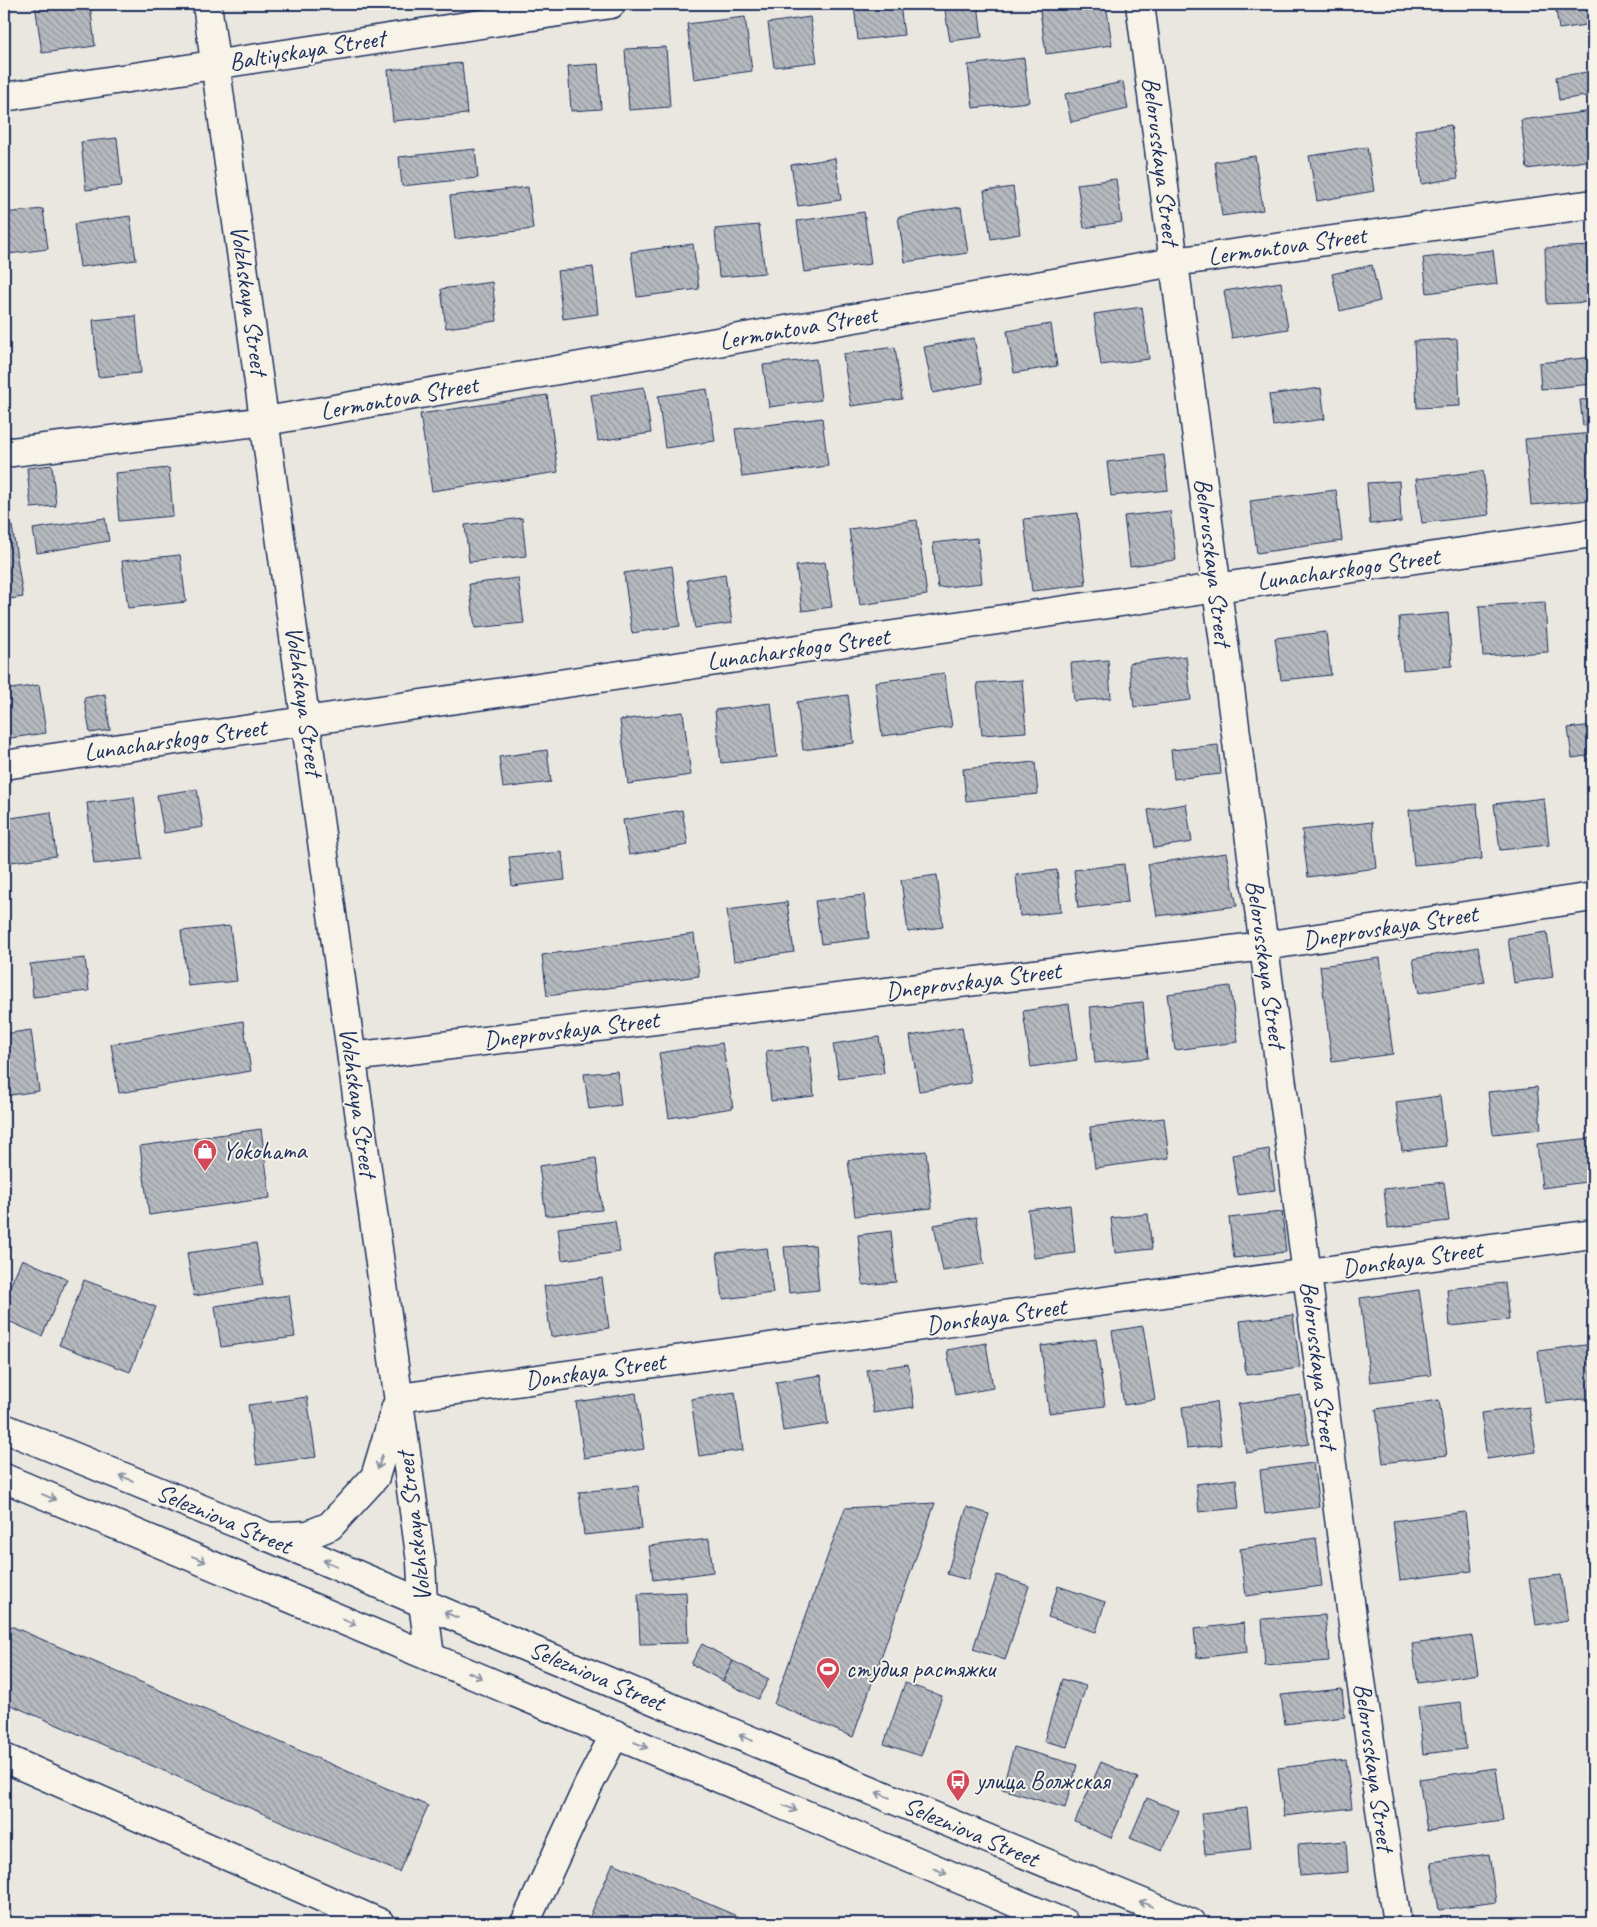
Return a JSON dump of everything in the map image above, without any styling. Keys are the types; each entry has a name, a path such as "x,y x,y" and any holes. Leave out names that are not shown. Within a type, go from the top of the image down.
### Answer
{"street":[{"name":"Volzhskaya Street","path":"208,4 399,1398 421,1562 423,1603 430,1656"},
{"name":"Baltiyskaya Street","path":"4,97 610,4"},
{"name":"Belorusskaya Street","path":"1140,4 1355,1638 1397,1923"},
{"name":"Lermontova Street","path":"4,453 266,421 1174,262 1593,204"},
{"name":"Lunacharskogo Street","path":"4,765 1593,533"},
{"name":"Dneprovskaya Street","path":"352,1057 1264,946 1593,897"},
{"name":"Donskaya Street","path":"399,1398 1593,1234"},
{"name":"Volzhskaya Street","path":"268,1537 308,1535 330,1526 375,1477 399,1398"},
{"name":"Selezniova Street","path":"4,1428 1191,1923"},
{"name":"Selezniova Street","path":"4,1478 1064,1923"},
{"path":"525,1923 588,1786 615,1734"},
{"path":"4,1758 380,1923"},
{"path":"4,1778 31,1769"}],"building":[{"path":"35,4 90,4 95,46 42,53"},
{"path":"900,4 904,35 858,40 854,6"},
{"path":"944,4 978,4 982,37 950,41"},
{"path":"1039,4 1106,4 1112,45 1046,54"},
{"path":"1178,4 1200,4 1179,7"},
{"path":"1555,4 1593,4 1593,24 1559,29"},
{"path":"745,17 752,71 694,79 687,24"},
{"path":"810,17 817,62 774,67 768,23"},
{"path":"666,47 670,107 629,110 625,49"},
{"path":"1024,58 1029,102 973,108 968,65"},
{"path":"462,63 467,114 393,121 388,70"},
{"path":"598,64 601,109 571,111 568,66"},
{"path":"1593,71 1593,95 1559,100 1556,77"},
{"path":"1123,82 1128,109 1071,122 1065,94"},
{"path":"1593,111 1593,160 1527,169 1521,120"},
{"path":"1451,125 1458,178 1422,184 1415,130"},
{"path":"117,138 122,186 86,190 81,142"},
{"path":"1367,147 1374,191 1317,201 1309,156"},
{"path":"475,149 478,178 402,186 399,157"},
{"path":"1255,156 1263,210 1222,216 1215,162"},
{"path":"835,158 841,200 798,206 791,165"},
{"path":"1116,179 1122,222 1084,228 1077,184"},
{"path":"528,187 533,229 455,239 450,196"},
{"path":"1013,187 1020,234 991,239 984,191"},
{"path":"961,207 968,253 905,262 898,217"},
{"path":"43,209 48,249 8,254 4,213"},
{"path":"864,212 871,264 804,272 797,221"},
{"path":"130,216 136,260 80,267 74,224"},
{"path":"759,225 765,273 719,277 715,229"},
{"path":"693,244 699,289 637,297 631,252"},
{"path":"1593,246 1593,302 1547,304 1545,248"},
{"path":"1493,250 1497,284 1427,293 1423,258"},
{"path":"1372,265 1380,301 1340,311 1332,274"},
{"path":"593,267 598,314 563,319 557,271"},
{"path":"492,282 497,321 446,328 441,289"},
{"path":"1281,282 1288,329 1232,338 1224,291"},
{"path":"1142,307 1149,359 1101,365 1094,314"},
{"path":"136,316 141,373 98,377 93,320"},
{"path":"1051,324 1057,366 1014,373 1007,331"},
{"path":"974,338 982,383 933,393 924,347"},
{"path":"1457,339 1460,406 1417,408 1414,341"},
{"path":"895,347 902,399 851,406 843,354"},
{"path":"1593,357 1593,384 1541,389 1539,363"},
{"path":"816,359 821,400 769,407 763,365"},
{"path":"4,371 7,403 4,404"},
{"path":"644,387 651,433 598,441 591,395"},
{"path":"1321,388 1325,419 1273,426 1269,395"},
{"path":"707,389 715,441 665,448 658,396"},
{"path":"547,395 558,472 432,491 420,414"},
{"path":"1593,399 1593,425 1583,426 1580,400"},
{"path":"822,418 828,466 742,477 735,429"},
{"path":"1593,433 1593,500 1531,505 1525,439"},
{"path":"1164,455 1168,490 1111,496 1107,462"},
{"path":"52,465 56,506 31,508 27,468"},
{"path":"169,468 173,516 119,521 115,473"},
{"path":"1483,471 1489,515 1422,523 1416,479"},
{"path":"1399,481 1401,522 1370,524 1367,483"},
{"path":"1336,490 1342,541 1257,553 1250,501"},
{"path":"1170,511 1176,560 1130,566 1124,516"},
{"path":"1078,513 1086,585 1032,591 1024,519"},
{"path":"105,518 109,541 37,553 33,529"},
{"path":"522,518 526,556 469,562 465,525"},
{"path":"917,520 927,595 860,605 849,529"},
{"path":"12,526 23,597 4,600 4,528"},
{"path":"977,538 982,583 938,588 933,543"},
{"path":"180,555 186,602 128,608 122,561"},
{"path":"825,562 832,607 802,611 796,566"},
{"path":"672,566 680,626 632,633 624,573"},
{"path":"725,574 732,623 695,628 687,580"},
{"path":"518,578 524,623 475,628 469,584"},
{"path":"1545,602 1548,652 1483,656 1479,606"},
{"path":"1448,613 1452,666 1403,670 1399,617"},
{"path":"1326,632 1331,675 1281,680 1275,638"},
{"path":"1186,656 1191,700 1134,707 1129,663"},
{"path":"1108,660 1111,698 1074,701 1071,663"},
{"path":"944,673 952,727 882,736 875,682"},
{"path":"1022,680 1026,732 982,735 977,683"},
{"path":"39,685 46,733 4,739 4,690"},
{"path":"105,694 110,730 90,733 84,698"},
{"path":"848,695 854,743 803,750 797,702"},
{"path":"771,703 777,757 721,763 715,710"},
{"path":"683,712 691,775 628,784 620,720"},
{"path":"1593,725 1593,755 1572,758 1568,728"},
{"path":"1218,745 1221,774 1174,779 1171,750"},
{"path":"547,750 551,782 503,788 499,757"},
{"path":"1035,762 1038,794 966,801 963,769"},
{"path":"197,789 203,827 164,833 157,795"},
{"path":"134,797 142,859 94,864 87,803"},
{"path":"1544,798 1549,845 1500,850 1494,804"},
{"path":"1186,804 1192,842 1154,848 1148,810"},
{"path":"1477,804 1482,859 1414,865 1409,810"},
{"path":"682,810 688,845 629,855 623,820"},
{"path":"51,812 56,856 4,863 4,819"},
{"path":"1372,822 1377,868 1308,877 1302,830"},
{"path":"562,852 565,880 512,886 509,857"},
{"path":"1226,853 1237,906 1157,916 1148,864"},
{"path":"1124,864 1128,902 1078,908 1074,870"},
{"path":"1057,870 1061,912 1020,916 1016,875"},
{"path":"937,875 943,927 908,932 901,880"},
{"path":"864,895 869,938 821,944 815,901"},
{"path":"787,902 794,952 734,961 727,910"},
{"path":"1593,917 1593,936 1590,918"},
{"path":"230,926 237,981 188,986 181,931"},
{"path":"1547,932 1553,977 1514,983 1508,938"},
{"path":"694,934 699,976 547,996 542,955"},
{"path":"1478,947 1485,982 1419,993 1413,959"},
{"path":"85,958 89,991 33,997 30,964"},
{"path":"1380,958 1393,1054 1332,1062 1320,966"},
{"path":"1230,986 1238,1042 1175,1050 1167,994"},
{"path":"1143,1002 1148,1058 1095,1063 1090,1007"},
{"path":"1069,1004 1077,1060 1031,1067 1023,1011"},
{"path":"243,1021 251,1071 119,1093 111,1044"},
{"path":"962,1027 971,1083 919,1091 910,1036"},
{"path":"31,1030 39,1091 4,1096 4,1034"},
{"path":"879,1037 884,1073 839,1079 833,1044"},
{"path":"722,1043 733,1108 669,1118 659,1053"},
{"path":"809,1046 814,1096 771,1101 766,1051"},
{"path":"617,1071 621,1105 589,1109 584,1074"},
{"path":"1537,1087 1541,1129 1493,1134 1488,1092"},
{"path":"1440,1096 1446,1146 1402,1151 1396,1102"},
{"path":"1164,1118 1169,1158 1095,1168 1090,1127"},
{"name":"Yokohama","path":"261,1129 270,1198 149,1215 140,1146"},
{"path":"1592,1138 1593,1181 1542,1188 1537,1144"},
{"path":"1269,1149 1275,1190 1238,1195 1232,1155"},
{"path":"926,1151 932,1208 855,1216 848,1160"},
{"path":"596,1158 602,1210 546,1216 539,1166"},
{"path":"1444,1182 1449,1221 1388,1228 1384,1189"},
{"path":"1070,1205 1075,1253 1034,1258 1028,1210"},
{"path":"1282,1212 1286,1252 1234,1258 1229,1218"},
{"path":"1148,1214 1152,1249 1115,1253 1111,1218"},
{"path":"976,1217 984,1264 943,1271 934,1225"},
{"path":"615,1221 620,1252 562,1260 558,1228"},
{"path":"891,1231 896,1282 863,1285 858,1235"},
{"path":"256,1243 263,1285 194,1296 187,1253"},
{"path":"815,1245 819,1290 789,1293 784,1247"},
{"path":"767,1248 773,1293 723,1299 717,1253"},
{"path":"22,1259 67,1279 42,1336 4,1319 4,1300"},
{"path":"602,1278 609,1328 551,1337 544,1286"},
{"path":"84,1280 156,1307 130,1372 59,1345"},
{"path":"1505,1283 1509,1320 1450,1326 1447,1289"},
{"path":"1419,1290 1431,1375 1370,1382 1360,1298"},
{"path":"289,1295 295,1337 221,1347 215,1306"},
{"path":"1293,1315 1300,1368 1246,1375 1240,1321"},
{"path":"1143,1326 1155,1400 1124,1405 1112,1331"},
{"path":"1096,1339 1105,1406 1049,1413 1041,1346"},
{"path":"986,1343 993,1388 955,1395 947,1350"},
{"path":"1593,1344 1593,1398 1545,1403 1538,1351"},
{"path":"908,1364 914,1407 874,1413 867,1370"},
{"path":"821,1375 828,1424 783,1431 776,1382"},
{"path":"735,1392 743,1450 699,1456 691,1399"},
{"path":"636,1393 644,1449 584,1458 576,1402"},
{"path":"1301,1395 1309,1444 1246,1453 1238,1404"},
{"path":"307,1397 316,1457 257,1465 248,1405"},
{"path":"1439,1400 1447,1455 1383,1463 1376,1409"},
{"path":"1216,1402 1221,1445 1187,1448 1182,1407"},
{"path":"1529,1407 1536,1452 1487,1459 1481,1413"},
{"path":"1313,1463 1319,1507 1265,1514 1260,1470"},
{"path":"1236,1479 1239,1508 1199,1512 1196,1484"},
{"path":"638,1486 642,1529 584,1535 579,1492"},
{"path":"935,1503 853,1737 774,1704 845,1508"},
{"path":"967,1507 989,1514 968,1580 947,1574"},
{"path":"1465,1512 1472,1571 1400,1580 1393,1521"},
{"path":"1316,1538 1322,1586 1246,1596 1240,1549"},
{"path":"709,1539 713,1572 653,1580 649,1546"},
{"path":"997,1575 1029,1586 1005,1660 973,1649"},
{"path":"1561,1575 1568,1620 1536,1625 1529,1579"},
{"path":"1058,1586 1105,1602 1096,1632 1048,1617"},
{"path":"686,1592 688,1643 640,1644 638,1594"},
{"path":"1325,1615 1329,1661 1265,1666 1262,1619"},
{"path":"4,1623 428,1806 399,1872 4,1702"},
{"path":"1244,1623 1247,1652 1197,1658 1194,1629"},
{"path":"1472,1636 1478,1674 1418,1683 1412,1644"},
{"path":"702,1644 733,1661 723,1681 691,1664"},
{"path":"733,1661 769,1679 758,1699 723,1681"},
{"path":"1062,1679 1086,1686 1067,1747 1044,1741"},
{"path":"905,1683 942,1696 921,1756 884,1744"},
{"path":"1342,1689 1345,1717 1285,1724 1281,1695"},
{"path":"1461,1702 1466,1749 1423,1754 1418,1707"},
{"path":"1014,1747 1077,1765 1065,1808 1002,1789"},
{"path":"1346,1760 1352,1808 1284,1816 1278,1768"},
{"path":"1101,1762 1138,1778 1111,1838 1075,1822"},
{"path":"1496,1768 1503,1821 1427,1831 1419,1779"},
{"path":"1147,1798 1179,1811 1162,1851 1130,1838"},
{"path":"1247,1808 1251,1849 1205,1854 1201,1813"},
{"path":"1346,1841 1348,1872 1300,1876 1298,1845"},
{"path":"1489,1854 1496,1902 1439,1910 1431,1862"},
{"path":"613,1863 753,1923 587,1923"}],"place":[{"name":"Yokohama","path":"205,1172"},
{"name":"студия растяжки","path":"828,1690"},
{"name":"улица Волжская","path":"958,1802"}]}
